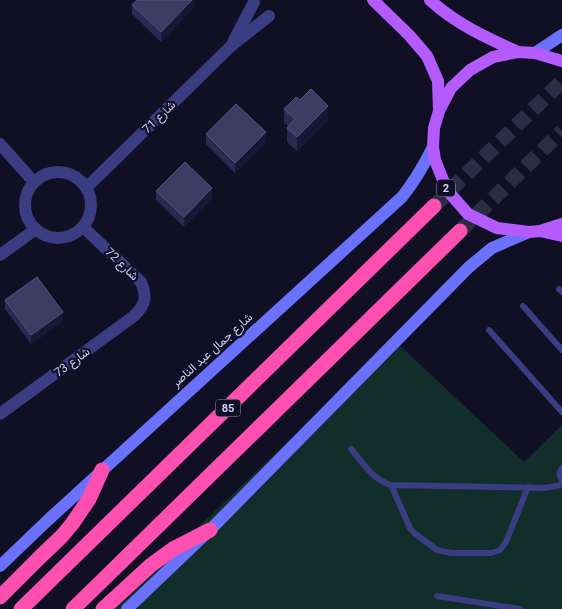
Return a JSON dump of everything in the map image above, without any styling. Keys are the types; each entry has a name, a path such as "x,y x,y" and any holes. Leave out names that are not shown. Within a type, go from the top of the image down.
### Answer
{"highway":[{"name":"85","path":"21,609 434,206"},
{"path":"72,609 460,231"},
{"path":"0,597 72,524 89,498 102,470"},
{"path":"103,609 151,565 173,549 210,530"}],"main road":[{"name":"2","path":"373,0 409,35 427,56 438,81 439,111"},
{"name":"2","path":"430,0 466,26 518,52"},
{"path":"536,53 562,35"},
{"name":"2","path":"562,61 536,53 518,52 493,57 470,70 451,88 439,111 434,128 433,147 435,160 446,190 468,214 497,228 535,231 562,236"},
{"name":"شارع جمال عبد الناصر","path":"0,566 102,470 402,197 423,168 433,147"},
{"name":"2","path":"535,231 562,224"},
{"path":"127,609 210,530 469,267 492,248 535,231"}],"street":[{"name":"شارع 71","path":"231,46 254,2"},
{"name":"شارع 71","path":"87,187 231,46 269,16"},
{"path":"0,144 34,182"},
{"path":"62,172 76,177 87,187 91,197 89,218 83,227 72,235 59,238 46,236 36,229 28,218 25,206 27,193 34,182 47,174 62,172"},
{"name":"شارع 72","path":"83,227 141,282 145,300 142,308"},
{"path":"0,255 36,229"},
{"name":"شارع 73","path":"0,414 134,316 142,308"}],"lane":[{"path":"523,306 562,350"},
{"path":"489,330 562,412"},
{"path":"351,449 375,477 391,485 544,488 556,486 562,482 560,476 562,468"},
{"path":"391,485 410,528 438,550 451,553 491,554 500,550 506,542 528,487"},
{"path":"437,596 520,609"}],"green space":[{"path":"394,340 524,462 562,425 562,609 112,609"}],"building":[{"path":"137,0 192,0 161,32 132,5"},
{"path":"311,89 328,106 297,137 287,128 295,119 284,109 296,97 300,100"},
{"path":"236,104 266,132 235,163 206,134"},
{"path":"185,162 212,188 184,217 156,191"},
{"path":"37,277 63,312 31,335 5,300"}],"tunnel":[{"path":"434,206 562,81"},
{"path":"460,231 562,131"}]}
